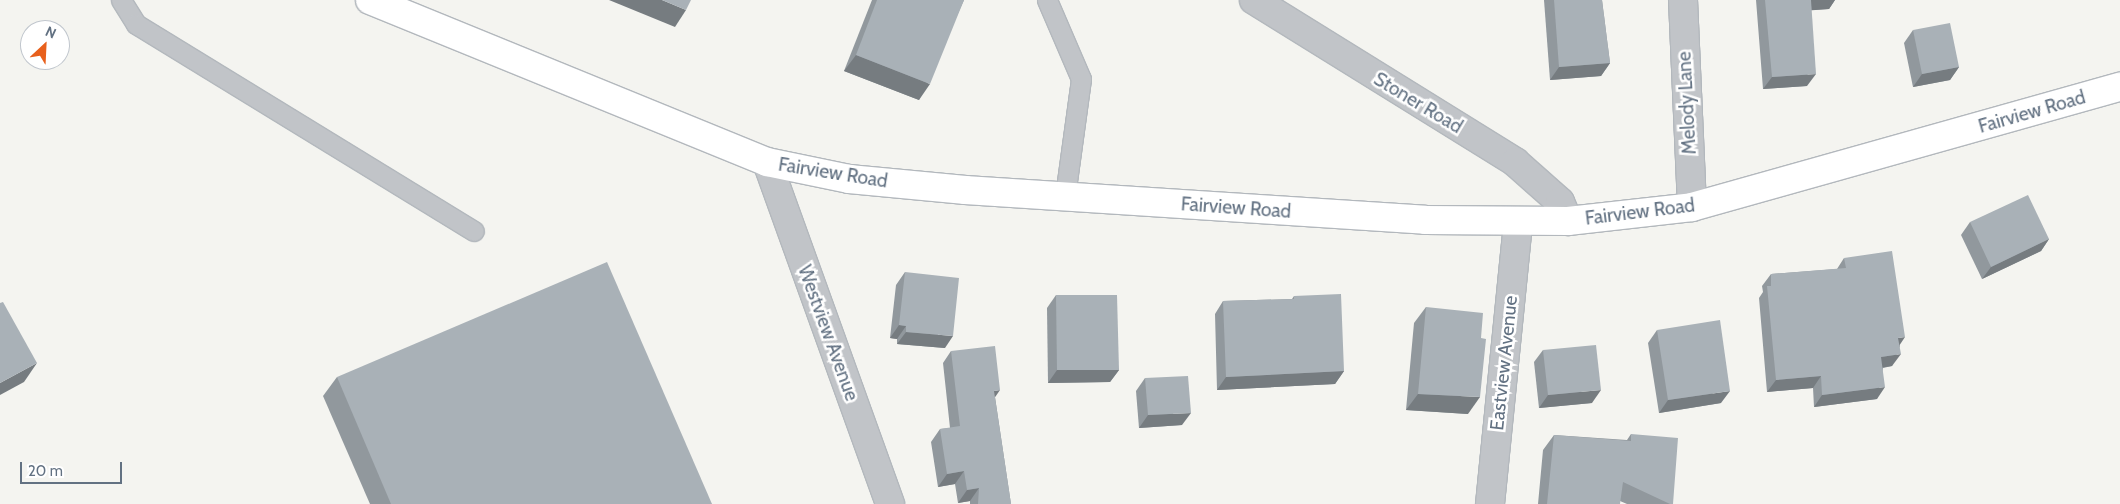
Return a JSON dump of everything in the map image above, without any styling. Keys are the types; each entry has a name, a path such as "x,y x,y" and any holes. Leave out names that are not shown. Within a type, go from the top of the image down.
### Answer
{"main road":[{"name":"Fairview Road","path":"370,0 767,162 849,179 1339,216 1568,221 1692,207 2120,87"}],"street":[{"name":"Stoner Road","path":"1254,0 1515,162 1560,202 1568,221"},
{"name":"Melody Lane","path":"1683,0 1692,207"},
{"name":"Westview Avenue","path":"767,162 890,504"},
{"name":"Eastview Avenue","path":"1490,504 1518,221"}],"lane":[{"path":"121,0 136,24 474,231"},
{"path":"1047,0 1081,79 1065,196"}],"building":[{"path":"662,0 691,0 686,10"},
{"path":"877,0 964,0 930,84 856,55"},
{"path":"1554,0 1602,0 1610,63 1559,67"},
{"path":"1765,0 1811,0 1816,74 1772,77"},
{"path":"1950,23 1959,67 1922,74 1913,30"},
{"path":"2028,195 2049,239 1991,267 1970,222"},
{"path":"1892,251 1905,337 1898,338 1901,354 1881,357 1885,387 1822,395 1821,376 1776,380 1767,286 1771,286 1771,274 1846,268 1844,258"},
{"path":"607,262 712,504 391,504 337,377"},
{"path":"905,272 959,278 953,336 906,332 906,326 899,325"},
{"path":"1341,294 1344,371 1226,377 1223,301 1294,299 1294,296"},
{"path":"1056,295 1117,295 1119,370 1057,370"},
{"path":"3,302 37,363 0,383 0,303"},
{"path":"1426,307 1483,313 1481,338 1486,339 1480,397 1418,394"},
{"path":"1720,320 1730,391 1668,400 1657,330"},
{"path":"1596,345 1601,390 1548,395 1543,350"},
{"path":"995,346 1000,390 994,391 1011,504 978,504 979,488 967,490 964,471 947,474 940,429 960,426 951,351"},
{"path":"1188,376 1191,413 1148,415 1145,378"},
{"path":"1631,434 1678,438 1673,504 1623,482 1620,504 1547,504 1554,435 1631,441"}]}
